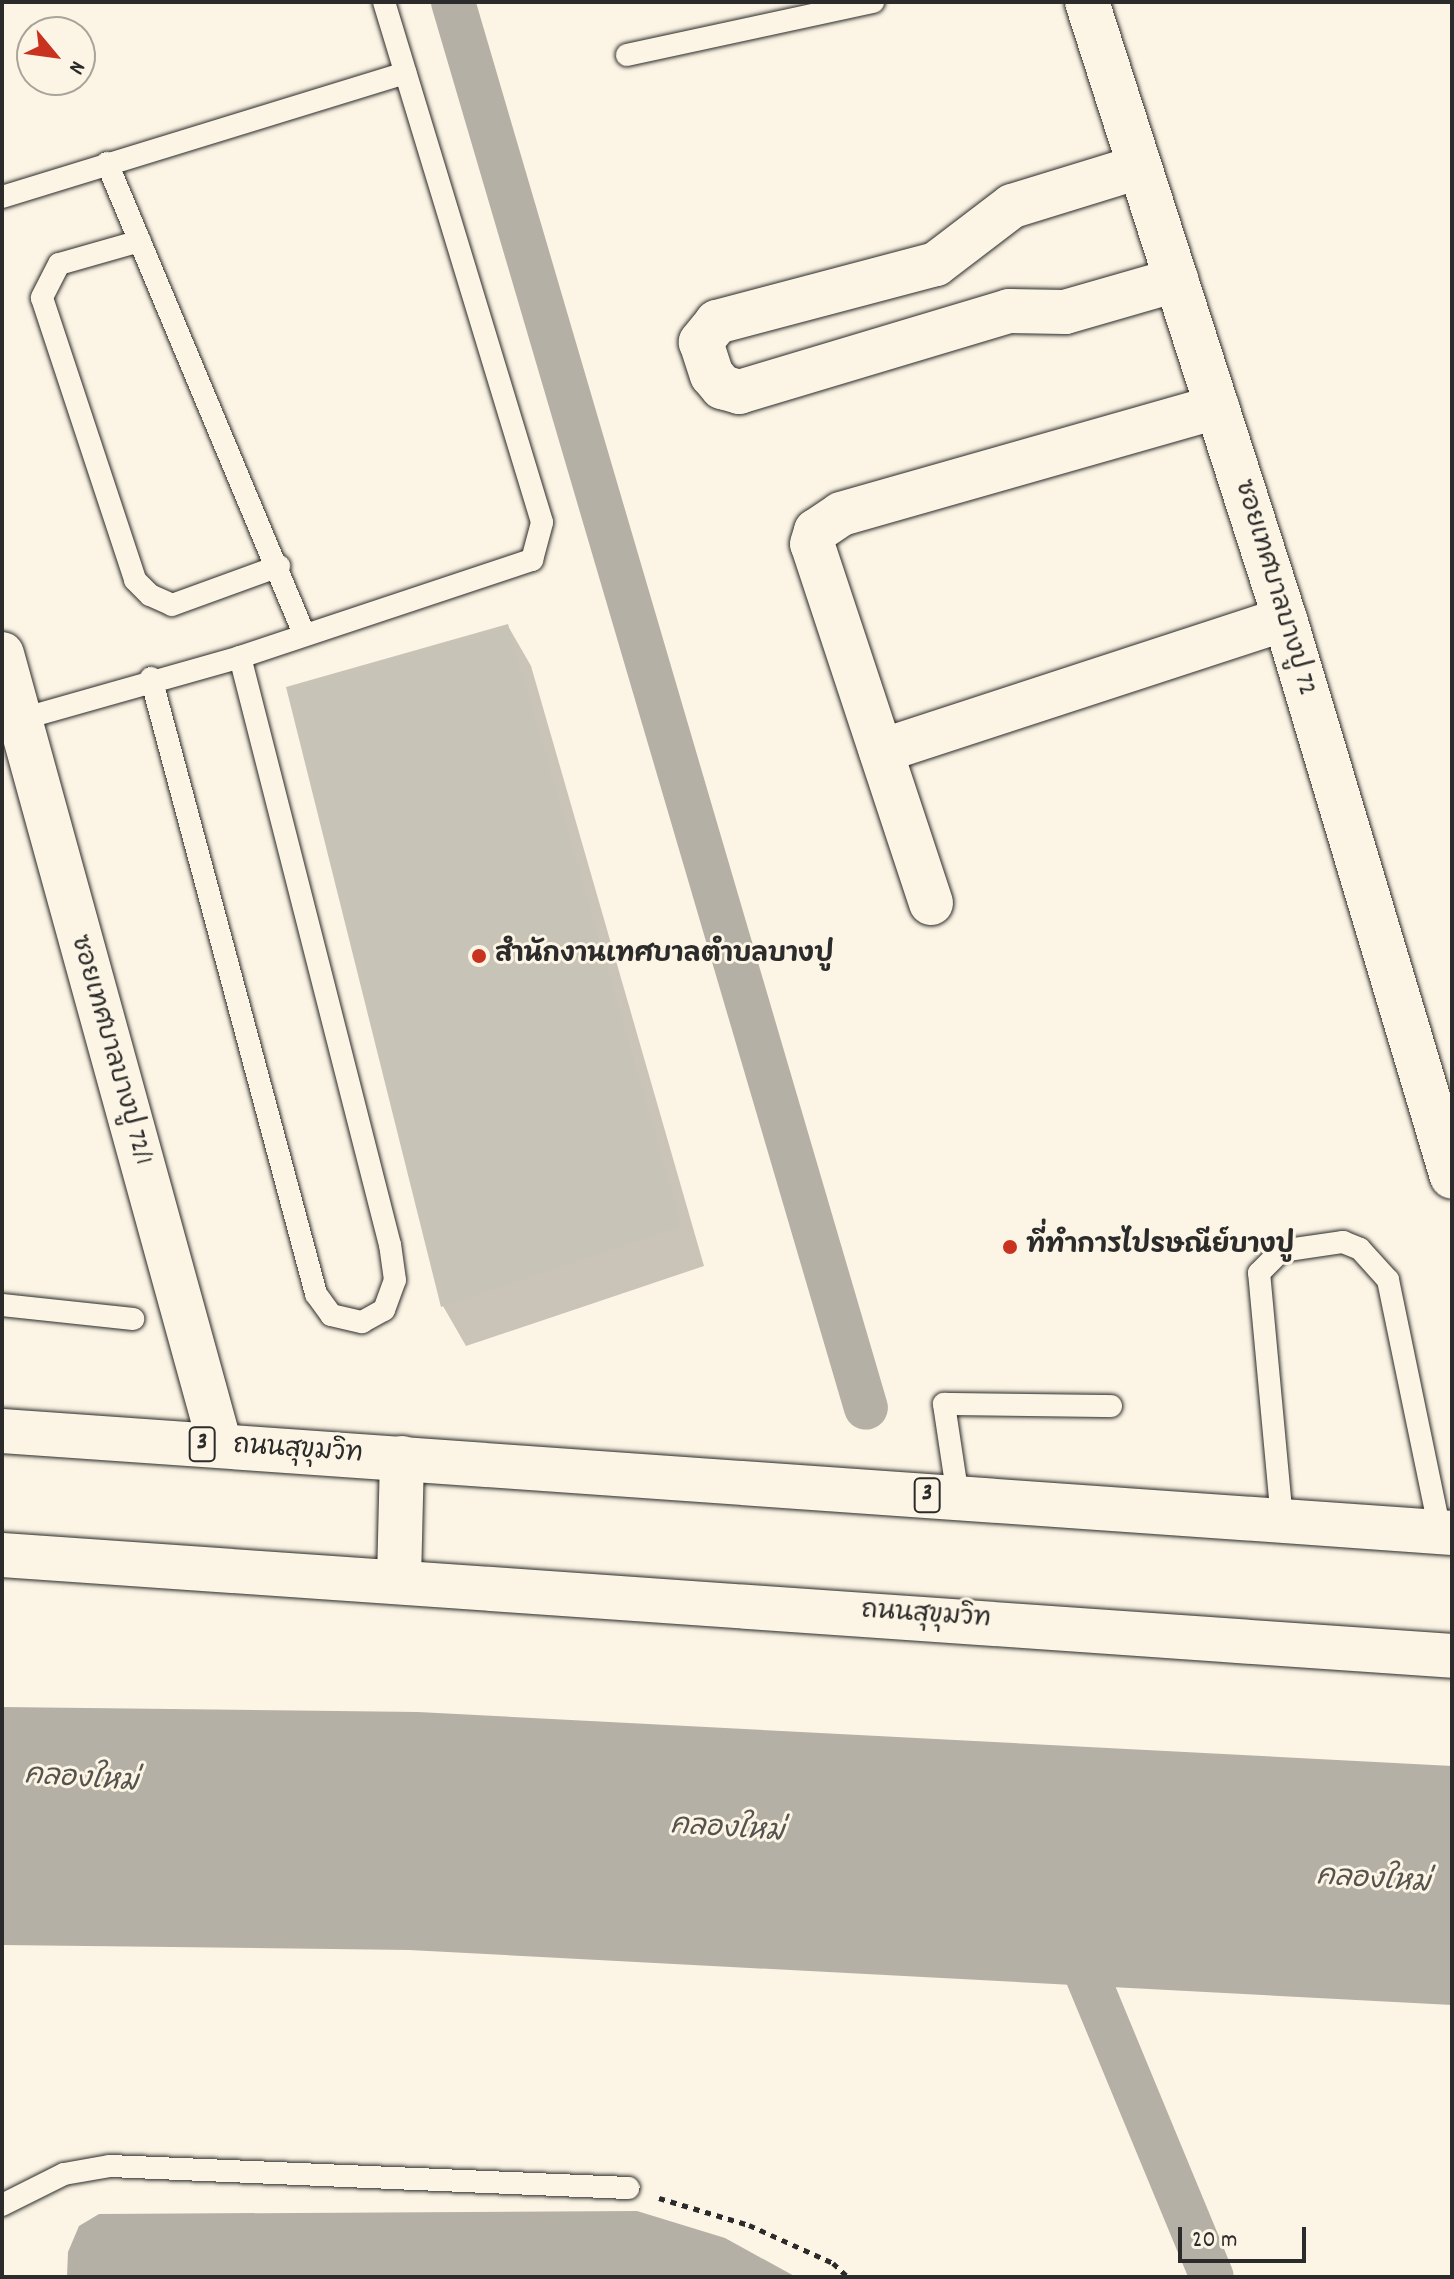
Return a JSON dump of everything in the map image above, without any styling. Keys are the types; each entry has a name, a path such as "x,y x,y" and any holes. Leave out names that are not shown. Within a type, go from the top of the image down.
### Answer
{"main road":[{"name":"ซอยเทศบาลบางปู 72","path":"1087,2 1285,619 1452,1177"},
{"path":"1139,167 1012,206 936,264 717,322 705,331 701,342 712,375 722,387 739,392 1009,311 1065,312 1176,280"},
{"path":"931,903 812,544 816,531 841,514 1217,407"},
{"path":"881,751 1285,619"},
{"name":"ซอยเทศบาลบางปู 72/1","path":"2,654 220,1445"},
{"name":"ถนนสุขุมวิท","path":"2,1431 1446,1532"},
{"path":"399,1580 402,1458"},
{"name":"ถนนสุขุมวิท","path":"2,1555 399,1580 1452,1656"}],"lane":[{"path":"18,720 151,678 240,657 532,560 539,543 542,522 384,2"},
{"path":"627,55 873,2"},
{"path":"2,197 405,73"},
{"path":"107,163 279,566 304,634"},
{"path":"140,241 59,264 42,298 135,580 150,595 172,605 279,566"},
{"path":"151,678 316,1294 331,1315 362,1322 384,1310 395,1280 390,1245 240,657"},
{"path":"1282,1520 1259,1273 1281,1251 1343,1242 1360,1249 1388,1280 1446,1532"},
{"path":"2,1305 133,1319"},
{"path":"958,1497 944,1404 1111,1406"},
{"path":"2,2205 64,2174 110,2166 629,2188"}],"path":[{"path":"629,2188 749,2225 833,2263 848,2277"}],"water":[{"name":"คลองใหม่","path":"2,1707 418,1712 1452,1766 1452,2005 409,1950 2,1945"},
{"path":"637,2211 725,2238 796,2277 67,2277 68,2252 79,2226 99,2214"}],"building":[{"name":"สำนักงานเทศบาลตำบลบางปู","path":"508,624 682,1226 441,1307 286,687"}],"waterway":[{"path":"453,2 866,1408"},
{"path":"1069,1932 1212,2277"}],"place":[{"name":"สำนักงานเทศบาลตำบลบางปู","path":"479,956"},
{"name":"ที่ทำการไปรษณีย์บางปู","path":"1010,1247"}]}
